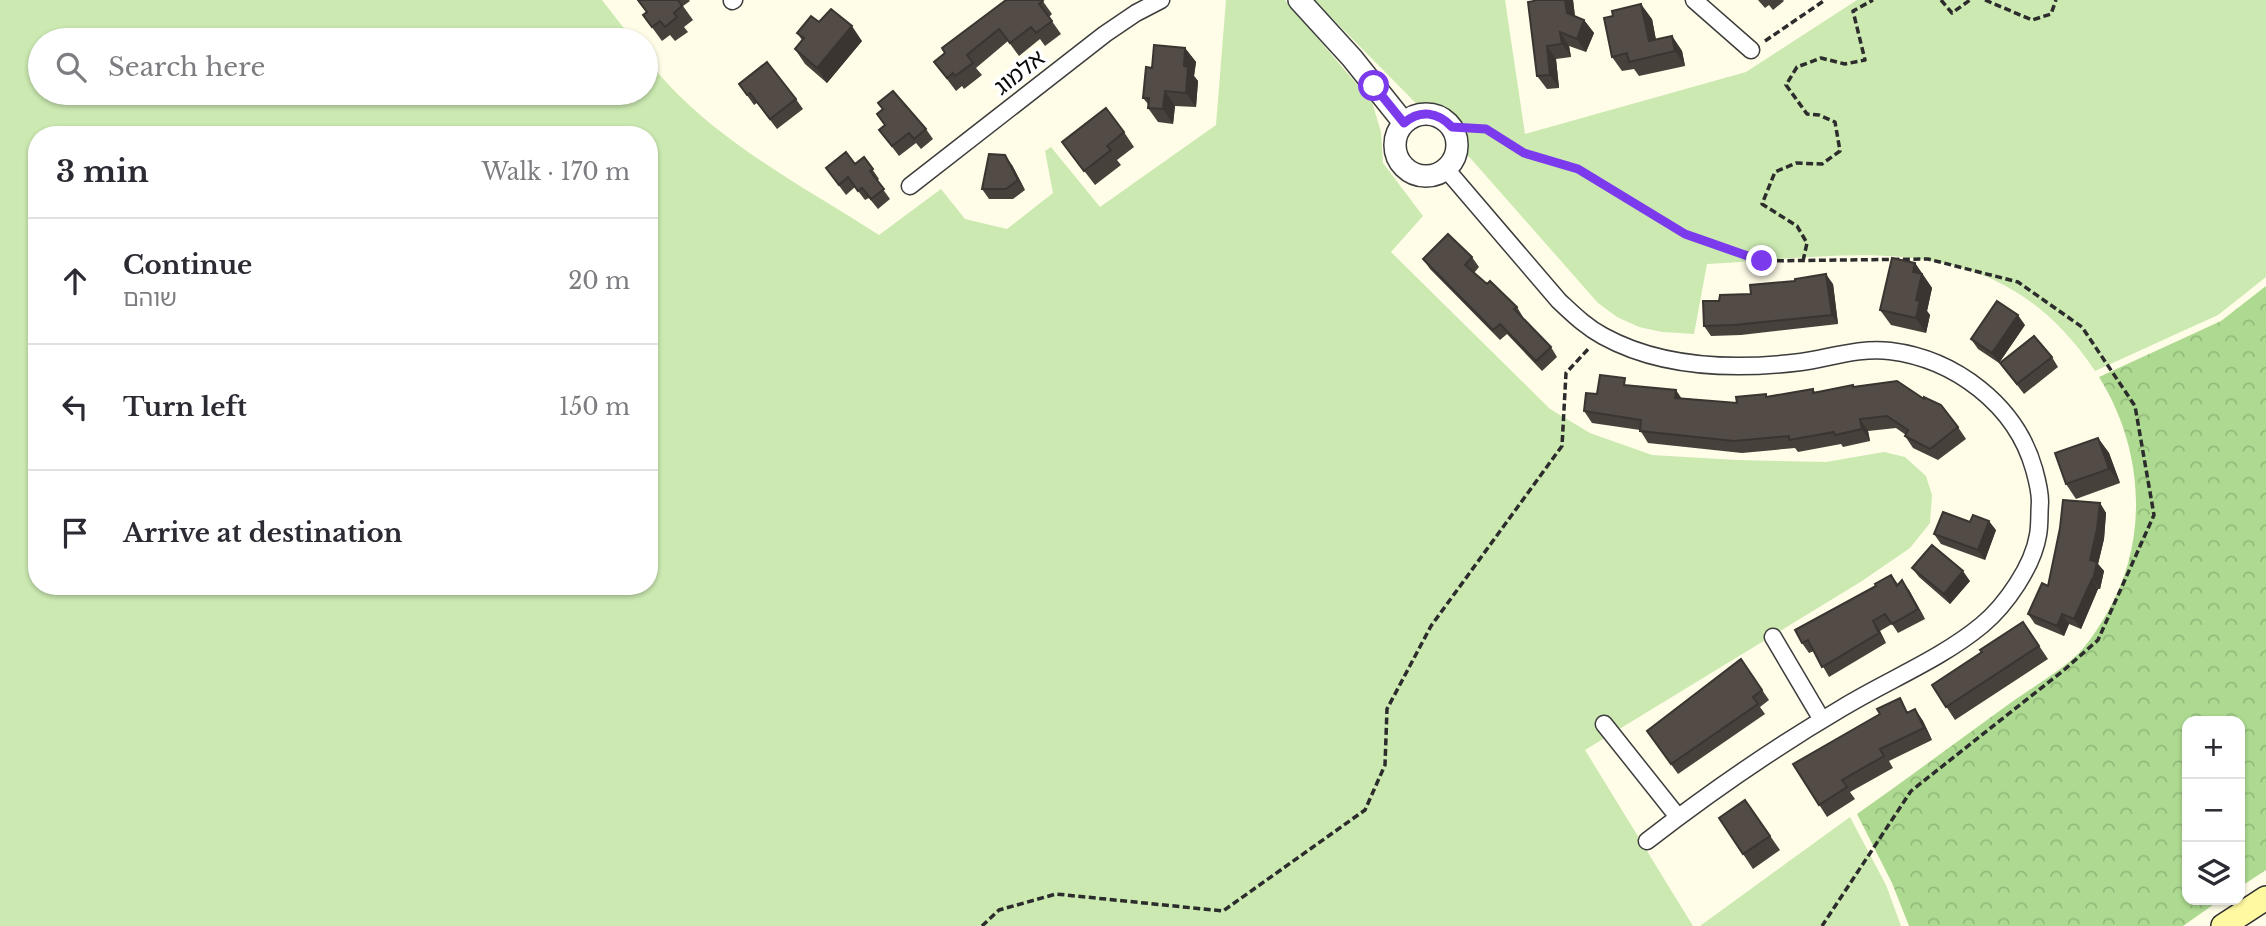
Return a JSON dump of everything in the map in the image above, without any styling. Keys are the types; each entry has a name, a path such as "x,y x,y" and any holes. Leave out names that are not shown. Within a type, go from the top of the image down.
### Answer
{"main road":[{"path":"2223,926 2266,898"}],"street":[{"name":"אלמוג","path":"910,186 1105,34 1161,0"},
{"path":"1299,0 1352,58 1404,123"},
{"path":"1694,0 1751,50"},
{"path":"1426,114 1445,120 1452,127 1458,147 1455,157 1446,169 1432,176 1421,176 1403,167 1395,148 1395,138 1404,123 1415,116 1426,114"},
{"path":"1446,169 1559,301 1579,320 1602,336 1659,357 1722,365 1785,364 1842,354 1888,351 1933,360 1972,382 1989,397 2005,413 2028,450 2040,492 2038,537 2020,582 1983,624 1925,662 1822,720 1753,763 1647,841"},
{"path":"1773,637 1822,720"},
{"path":"1604,724 1678,817"}],"path":[{"path":"1751,50 1825,0"},
{"path":"1803,261 1807,243 1797,226 1762,204 1764,194 1775,172 1796,163 1822,164 1840,151 1835,122 1819,115 1807,114 1786,85 1797,67 1821,58 1845,64 1865,60 1853,11 1873,0"},
{"path":"1941,0 1952,13 1970,0"},
{"path":"1985,0 2032,20 2051,14 2056,0"},
{"path":"1452,127 1486,129 1524,153 1578,169 1685,234 1762,261 1928,259 2018,282 2082,327 2135,406 2154,515 2098,640 1911,791 1822,926"},
{"path":"982,926 999,910 1056,894 1223,911 1365,810 1385,765 1387,709 1431,626 1562,446 1566,373 1577,358 1602,336"}],"green space":[{"path":"0,0 602,0 624,28 28,28 28,105 658,105 658,72 724,135 785,177 879,235 941,189 965,219 1007,229 1053,193 1045,151 1051,147 1100,207 1216,125 1226,0 1285,0 1372,102 1381,132 1383,163 1423,216 1391,252 1550,409 1590,433 1652,455 1826,462 1884,452 1905,457 1926,476 1932,495 1930,523 1910,548 1862,581 1585,750 1693,926 0,926"},
{"path":"1314,0 1505,0 1525,134 1746,72 1857,0 2266,0 2266,277 2218,315 2095,371 2056,324 2014,291 1969,270 1920,259 1870,255 1707,264 1694,334 1639,327 1617,317 1598,303 1472,160"},
{"path":"2266,286 2266,870 2245,884 2245,716 2182,716 2182,905 2213,905 2183,926 1909,926 1892,883 1857,814 2053,674 2082,650 2106,615 2120,586 2130,557 2135,526 2133,464 2114,405 2099,377 2221,321"},
{"path":"1850,817 1886,885 1901,926 1700,926"}],"building":[{"path":"638,0 678,0 682,6 674,13 677,17 665,27 660,21 652,27 643,15 647,12"},
{"path":"1006,0 1042,0 1039,4 1052,21 1036,33 1031,27 1010,43 999,29 967,55 973,63 955,76 953,73 947,78 934,62 945,53 942,48"},
{"path":"1565,0 1567,13 1584,20 1577,39 1560,32 1562,44 1547,46 1550,75 1537,76 1528,2"},
{"path":"1641,4 1649,41 1672,36 1675,51 1629,62 1627,53 1612,57 1604,18 1613,16 1612,11"},
{"path":"831,9 852,26 817,68 795,49 804,38 797,33 811,16 819,22"},
{"path":"1154,45 1185,48 1184,66 1188,67 1186,93 1165,91 1163,109 1148,108 1149,98 1143,98 1146,67 1152,68"},
{"path":"767,62 796,99 770,119 750,93 747,95 739,84"},
{"path":"893,91 926,129 914,139 909,133 892,146 879,130 885,125 877,114 883,109 878,103"},
{"path":"1106,108 1124,132 1107,146 1111,150 1084,171 1062,142"},
{"path":"846,152 855,164 864,157 873,169 870,171 884,189 871,199 862,188 858,191 848,177 839,185 826,168"},
{"path":"989,154 1005,155 1018,180 1006,189 982,189"},
{"path":"1448,234 1472,257 1465,265 1487,284 1490,281 1517,307 1514,309 1551,347 1536,361 1500,324 1493,330 1423,259"},
{"path":"1892,258 1915,263 1913,272 1922,274 1916,300 1920,301 1916,318 1880,310"},
{"path":"1826,274 1832,315 1704,326 1703,301 1719,301 1720,295 1751,294 1750,285 1795,281"},
{"path":"1997,301 2018,315 1992,353 1971,339"},
{"path":"2034,336 2052,357 2017,384 2000,363"},
{"path":"1600,375 1625,378 1624,385 1676,390 1675,398 1737,403 1736,397 1766,394 1766,397 1813,389 1813,393 1853,385 1897,381 1924,399 1941,405 1958,427 1930,449 1905,436 1908,430 1887,416 1860,419 1862,429 1789,440 1789,436 1734,441 1640,431 1641,420 1584,411 1586,393 1597,394"},
{"path":"2098,438 2109,469 2066,484 2055,453"},
{"path":"2063,500 2100,503 2090,560 2097,562 2093,580 2074,619 2062,614 2057,626 2028,614 2042,583 2048,586"},
{"path":"1943,512 1970,522 1973,515 1989,521 1978,550 1934,534"},
{"path":"1932,545 1963,571 1944,594 1912,568"},
{"path":"1891,575 1897,586 1902,580 1918,609 1892,624 1885,614 1873,621 1879,633 1822,667 1808,640 1802,643 1795,630"},
{"path":"2023,622 2039,646 1946,707 1932,685"},
{"path":"1741,659 1762,690 1753,697 1758,704 1671,764 1647,731"},
{"path":"1900,698 1907,713 1915,709 1924,728 1880,749 1884,756 1842,780 1847,787 1819,805 1793,764 1880,714 1877,709"},
{"path":"1745,800 1770,836 1743,854 1719,818"}],"route":[{"path":"1374,86 1404,123 1415,116 1426,114 1436,115 1452,127 1486,129 1524,153 1578,169 1685,234 1762,261"}]}
